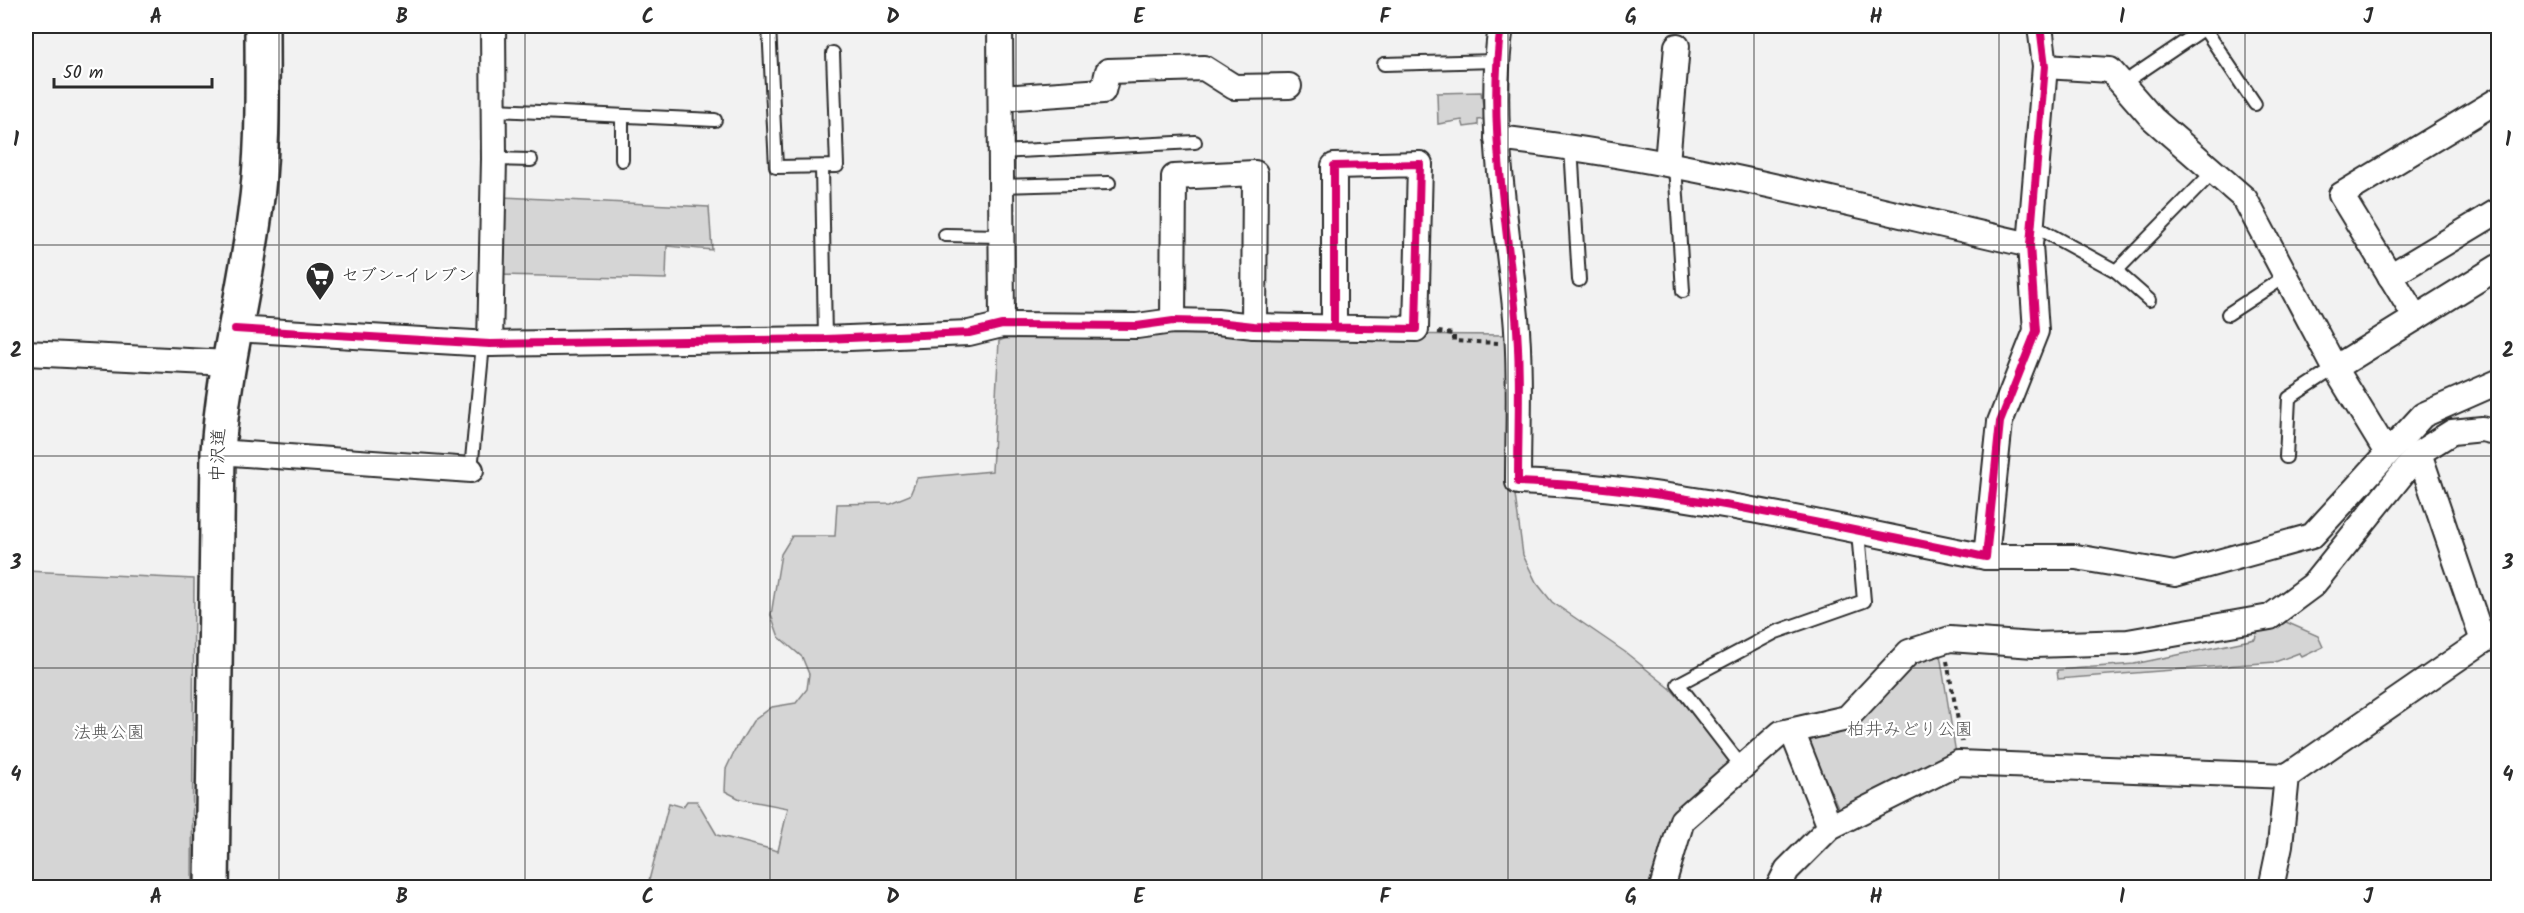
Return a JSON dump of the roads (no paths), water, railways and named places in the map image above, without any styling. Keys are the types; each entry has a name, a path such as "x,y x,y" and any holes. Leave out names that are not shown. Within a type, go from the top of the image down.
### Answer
{"street":[{"name":"中沢道","path":"212,888 220,413 256,210 261,115 262,26"},
{"path":"486,344 494,159 493,26"},
{"path":"1000,26 1002,325"},
{"path":"1501,26 1496,61 1497,138 1517,321 1518,483 1580,484 1740,509 1986,556 2076,557 2175,574 2312,536 2423,415 2499,382"},
{"path":"1986,556 2000,422 2036,331 2031,235 2045,66 2040,26"},
{"path":"1671,164 1677,46"},
{"path":"2045,66 2110,70 2152,118 2245,199 2335,368 2387,453"},
{"path":"1001,99 1103,92 1108,71 1204,68 1234,87 1289,86"},
{"path":"2416,318 2341,195 2499,100"},
{"path":"1497,138 1571,146 1671,164 2031,235"},
{"path":"235,328 486,344 825,339 969,333 1002,325 1137,326 1173,321 1254,326 1416,329 1420,164 1334,166 1334,327"},
{"path":"1173,321 1174,177 1255,173 1254,326"},
{"path":"2390,276 2499,211"},
{"path":"2335,368 2499,267"},
{"path":"26,353 229,363"},
{"path":"1662,888 1682,820 1781,733 1847,718 1909,652 1950,639 2034,645 2128,642 2270,617 2313,585 2419,453 2452,432 2482,429 2499,433"},
{"path":"218,452 471,470"},
{"path":"1778,888 1787,870 1830,827 1958,763 2287,776 2491,638 2419,453"},
{"path":"1792,731 1830,827"},
{"path":"2271,888 2280,845 2287,776"}],"lane":[{"path":"769,26 776,167 837,166 833,53"},
{"path":"2122,84 2206,27 2255,105"},
{"path":"1384,64 1496,61"},
{"path":"494,110 715,120"},
{"path":"622,116 622,160"},
{"path":"1001,152 1195,142"},
{"path":"1571,146 1579,280"},
{"path":"494,159 531,160"},
{"path":"1671,164 1683,291"},
{"path":"822,167 825,339"},
{"path":"2116,271 2213,172"},
{"path":"1001,186 1109,183"},
{"path":"945,235 1002,236"},
{"path":"2031,235 2116,271 2149,300"},
{"path":"2228,314 2286,276"},
{"path":"471,470 486,344"},
{"path":"2286,457 2289,399 2335,368"},
{"path":"1742,767 1678,684 1776,632 1864,601 1858,532"}],"place":[{"name":"セブン-イレブン","path":"320,302"}],"park label":[{"name":"柏井みどり公園","path":"1910,730"},
{"name":"法典公園","path":"109,733"}]}
